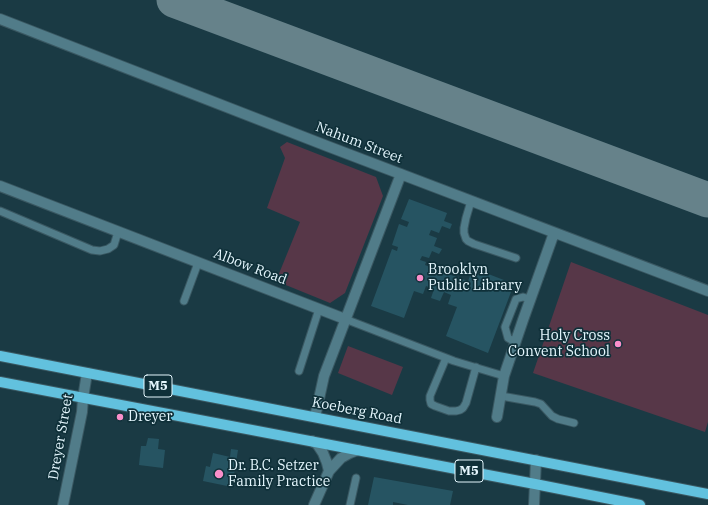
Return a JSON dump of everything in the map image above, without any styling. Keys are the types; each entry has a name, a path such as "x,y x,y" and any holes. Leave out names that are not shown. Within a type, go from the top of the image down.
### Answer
{"main road":[{"name":"Koeberg Road","path":"0,356 708,494"},
{"name":"M5","path":"0,382 640,505"}],"street":[{"name":"Nahum Street","path":"0,19 708,291"},
{"path":"315,417 324,376 401,174"},
{"name":"Albow Road","path":"0,186 345,319"},
{"path":"497,417 504,376 554,233"},
{"name":"Dreyer Street","path":"63,505 82,412 87,373"},
{"path":"312,441 321,449 329,471"},
{"path":"314,505 329,471 341,458 358,450"},
{"path":"534,505 536,460"}],"lane":[{"path":"471,201 464,228 464,233 468,241 516,258"},
{"path":"0,211 92,250 108,250 114,245 118,232"},
{"path":"184,301 198,263"},
{"path":"515,342 508,338 505,327 516,299 523,297 530,299"},
{"path":"299,371 319,309"},
{"path":"345,319 446,358 504,376"},
{"path":"446,358 430,396 430,400 431,404 449,411 456,411 463,408 466,403 476,368"},
{"path":"501,396 541,404 552,416 574,423"},
{"path":"350,505 356,478"}],"shaded area":[{"path":"287,142 376,177 383,196 345,293 330,303 276,281 300,222 267,208 285,158 280,147"},
{"name":"Holy Cross Convent School","path":"571,262 708,315 708,422 705,432 533,373"},
{"path":"348,346 403,367 392,395 338,373"}],"building":[{"name":"Brooklyn Public Library","path":"409,199 447,213 444,221 452,224 450,229 442,226 439,233 431,230 429,235 437,238 434,246 442,249 439,254 432,251 429,258 422,256 420,260 426,262 425,265 442,272 444,267 450,269 448,274 468,281 473,268 514,284 488,353 446,336 457,307 448,304 451,295 444,292 440,301 431,298 434,289 426,286 423,294 414,291 404,318 371,306 392,249 397,251 398,247 392,245 399,224 407,227 409,222 401,219"},
{"path":"148,438 159,439 158,449 165,450 163,468 139,465 141,446 146,446"},
{"name":"Dr. B.C. Setzer Family Practice","path":"231,449 238,450 232,487 203,481 206,466 210,467 213,453 230,457"},
{"path":"374,477 453,491 450,505 408,505 393,502 393,505 368,505"}],"taxiway":[{"path":"174,0 708,200"}],"place":[{"name":"Brooklyn Public Library","path":"420,278"},
{"name":"Holy Cross Convent School","path":"618,344"},
{"name":"Dreyer","path":"120,417"},
{"name":"Dr. B.C. Setzer Family Practice","path":"219,474"}]}
